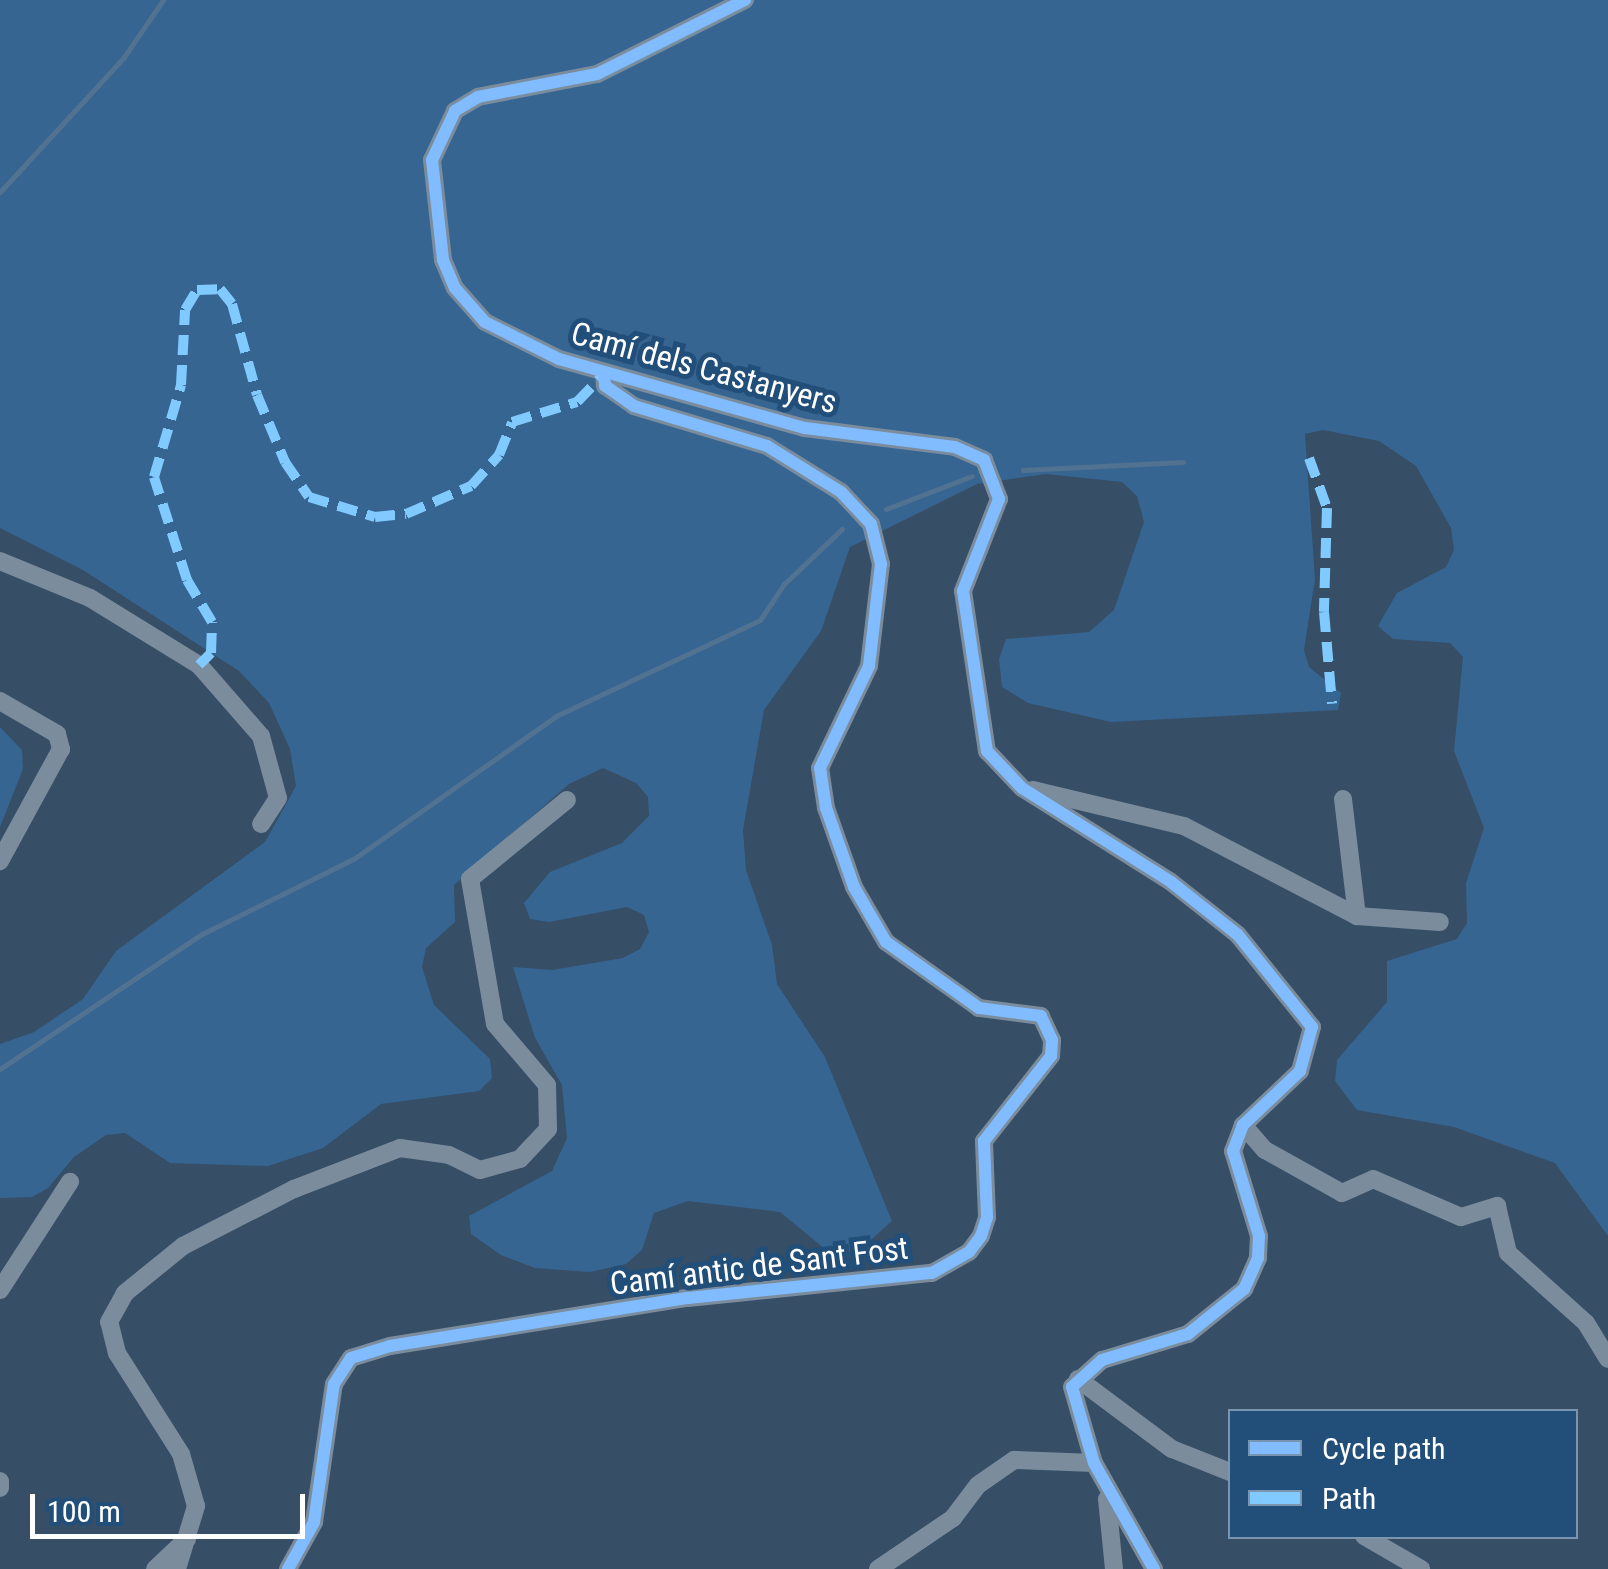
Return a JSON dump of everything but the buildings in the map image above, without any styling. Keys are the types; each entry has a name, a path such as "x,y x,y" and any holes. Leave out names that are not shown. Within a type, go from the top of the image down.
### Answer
{"street":[{"name":"Camí dels Castanyers","path":"745,0 686,35 597,74 478,97 455,111 439,134 433,215 456,288 486,322 521,344 604,374 805,428 954,447 984,460 999,499 967,568 963,615 988,751 1022,788"},
{"name":"Camí antic de Sant Fost","path":"288,1569 314,1522 334,1384 351,1358 390,1346 688,1298 932,1273 969,1252 981,1236 988,1217 984,1141 1051,1056 1052,1040 1041,1016 979,1008 886,942 854,887 819,788 824,756 869,666 881,564 871,524 842,492 767,446 634,406 605,386 604,374"},
{"path":"0,561 90,598 199,665 261,736 278,798 262,824"},
{"path":"0,701 57,734 60,749 0,861"},
{"path":"1022,788 1184,826 1357,916 1440,922"},
{"path":"1022,788 1171,882 1238,935 1312,1028 1300,1070 1244,1126 1233,1151 1236,1175 1259,1236 1244,1289 1188,1334 1102,1360 1078,1379 1074,1402 1094,1463 1154,1569"},
{"path":"177,1569 196,1506 181,1454 117,1353 109,1322 125,1293 183,1246 294,1189 400,1148 449,1155 480,1170 520,1160 548,1129 547,1085 494,1024 470,880 567,800"},
{"path":"1343,800 1357,916"},
{"path":"1244,1126 1278,1158 1342,1193 1373,1179 1461,1217 1498,1206 1508,1253 1586,1323 1608,1359"},
{"path":"0,1290 70,1182"},
{"path":"1078,1379 1172,1449 1228,1471"},
{"path":"878,1569 953,1518 978,1485 1014,1460 1094,1463"},
{"path":"1106,1488 1114,1569"},
{"path":"154,1569 187,1539"},
{"path":"1369,1539 1420,1569"}],"shaded area":[{"path":"0,0 1608,0 1608,1236 1555,1163 1454,1127 1357,1110 1335,1081 1337,1060 1387,1002 1387,961 1457,939 1467,923 1466,883 1484,828 1454,751 1463,657 1450,643 1393,639 1378,626 1397,593 1446,567 1454,550 1451,528 1416,466 1379,441 1323,430 1305,434 1315,579 1304,650 1309,667 1341,693 1338,710 1111,722 1028,703 1002,687 999,659 1006,639 1089,632 1114,610 1144,522 1137,496 1122,482 1046,474 977,484 850,547 821,631 764,710 743,830 746,870 772,945 777,984 825,1057 892,1221 863,1247 844,1254 825,1249 780,1212 688,1201 654,1213 642,1250 626,1264 590,1272 535,1268 501,1255 471,1234 469,1216 552,1171 567,1138 562,1085 535,1038 513,967 552,970 623,958 640,949 649,932 644,915 627,907 549,922 530,919 524,903 550,872 622,843 649,816 648,797 636,783 603,768 569,784 454,885 455,922 426,948 422,967 434,1005 490,1059 492,1078 479,1091 381,1104 323,1148 268,1166 170,1163 125,1133 106,1135 74,1157 48,1188 32,1197 0,1198 0,1044 34,1032 83,999 116,951 265,842 296,786 290,749 269,703 239,671 83,570 0,528"},
{"path":"0,727 22,750 23,769 0,827"}],"waterway":[{"path":"0,192 124,57 163,0"},
{"path":"1023,470 1183,462"},
{"path":"886,509 972,476"},
{"path":"0,1069 202,934 355,858 556,716 760,620 784,584 842,529"}],"marked path":[{"path":"199,665 211,653 212,622 187,580 154,477 181,385 185,310 197,290 220,289 232,304 257,395 285,462 309,497 375,517 406,514 471,486 499,455 512,422 577,402 604,374"},
{"path":"1309,458 1327,508 1324,612 1332,704"}],"cycle path":[{"path":"745,0 597,74 478,97 455,111 432,160 443,260 455,288 485,322 559,359 805,428 955,447 984,460 999,499 963,591 987,751 1022,788 1171,882 1238,935 1312,1027 1300,1071 1243,1125 1233,1151 1259,1236 1258,1258 1244,1289 1188,1334 1102,1360 1072,1387 1094,1463 1154,1569"},
{"path":"288,1569 314,1522 334,1384 351,1358 390,1346 688,1298 932,1273 969,1252 981,1236 987,1217 984,1141 1051,1056 1052,1040 1041,1016 979,1008 886,942 854,887 826,808 820,768 869,666 881,564 871,524 841,492 767,446 634,406 605,386 604,374"}]}
